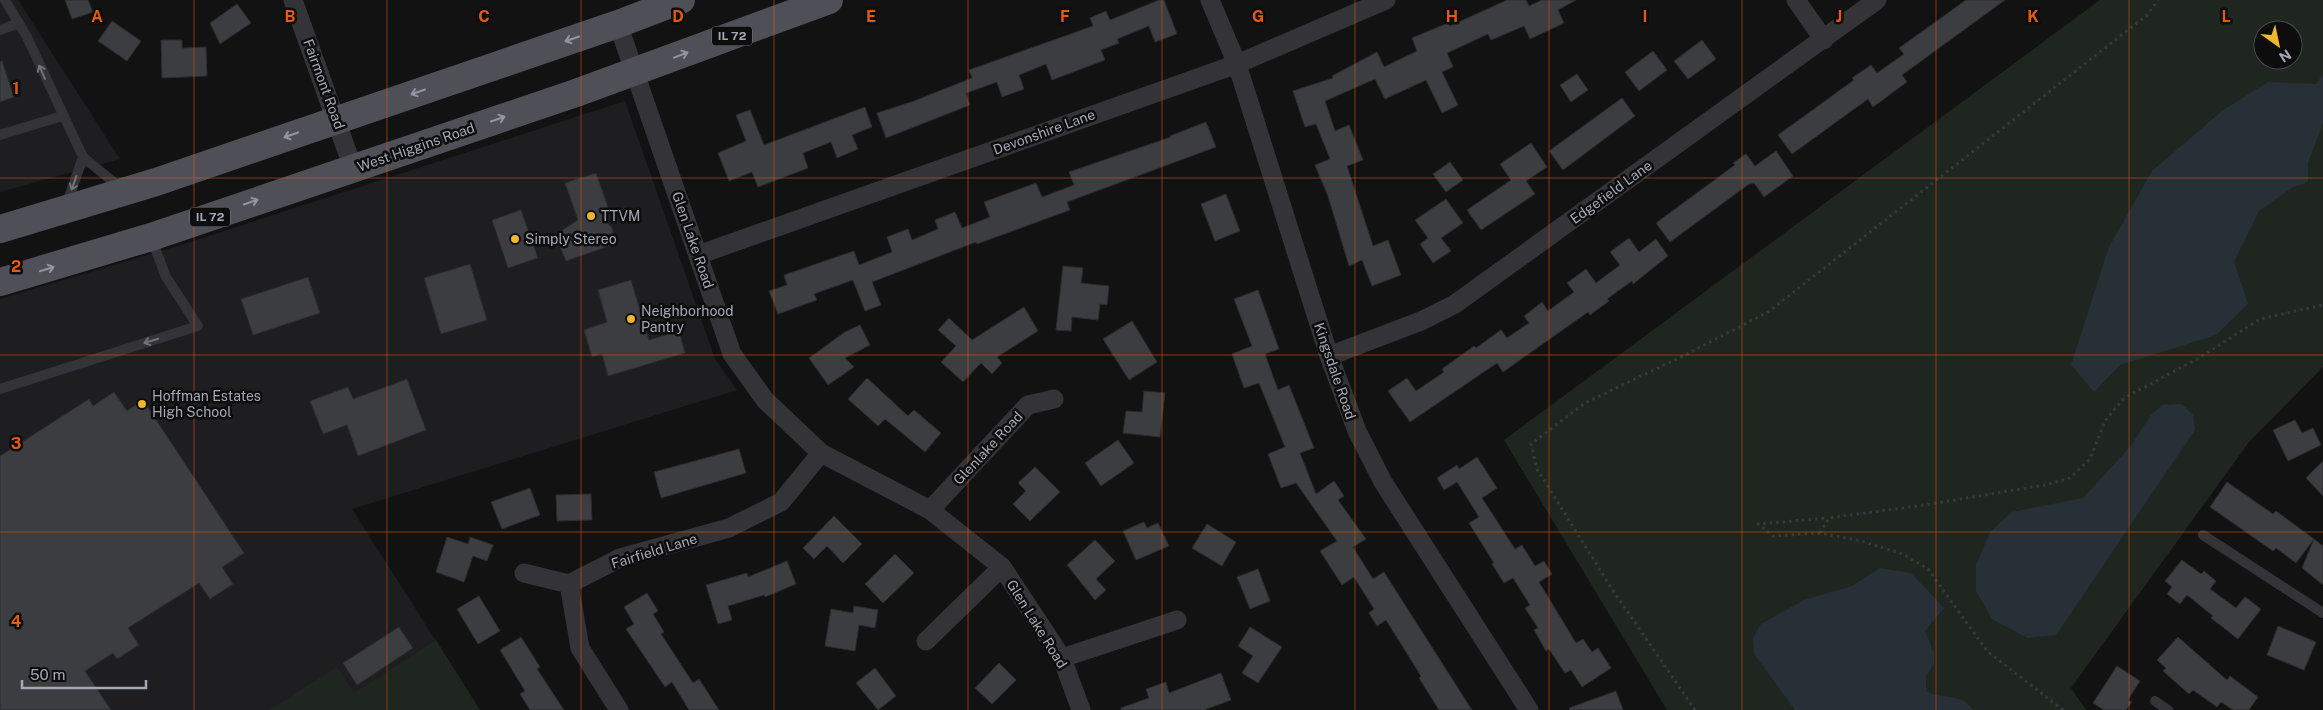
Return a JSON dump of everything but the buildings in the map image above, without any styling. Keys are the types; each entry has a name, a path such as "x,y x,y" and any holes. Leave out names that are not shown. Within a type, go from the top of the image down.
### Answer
{"main road":[{"path":"0,229 124,191 337,120 618,24 681,0"},
{"name":"West Higgins Road","path":"0,282 151,237 635,73 829,0"}],"street":[{"name":"Fairmont Road","path":"293,0 353,168"},
{"name":"Kingsdale Road","path":"1210,0 1237,64 1329,356 1357,431 1383,482 1529,710"},
{"name":"Devonshire Lane","path":"698,255 1237,64 1386,0"},
{"path":"1796,0 1824,40"},
{"name":"Edgefield Lane","path":"1329,356 1421,321 1454,304 1824,40 1877,0"},
{"name":"Glen Lake Road","path":"618,24 732,354 764,400 821,453 930,510 1002,567 1062,658 1081,710"},
{"name":"Glenlake Road","path":"930,510 1028,405 1054,399"},
{"name":"Fairfield Lane","path":"569,584 620,558 728,528 781,502 821,453"},
{"name":"Glen Lake Road","path":"926,641 1002,567"},
{"path":"524,573 569,584 580,648 620,710"},
{"path":"1062,658 1177,620"}],"lane":[{"path":"5,0 19,23 83,157 124,191"},
{"path":"0,30 19,23"},
{"path":"0,135 62,116"},
{"path":"65,209 83,157"},
{"path":"0,388 198,326 166,277 151,237"},
{"path":"2203,535 2323,613"},
{"path":"2155,702 2168,710"}],"path":[{"path":"1695,710 1612,589 1536,469 1531,444 1585,403 1683,356 1768,312 2147,15 2158,0"},
{"path":"2063,710 1987,651 1928,569 1903,554 1861,541 1820,533 1773,536 1758,524 1829,518 1931,504 2045,485 2070,478 2090,459 2105,421 2124,398 2198,358 2260,319 2323,306"},
{"path":"1820,533 1829,518"}],"shaded area":[{"path":"0,0 18,0 120,159 0,192"},
{"path":"2100,0 2323,0 2323,367 2249,442 2071,688 2086,710 1667,710 1504,440"},
{"path":"2323,74 2323,123 2308,163 2308,182 2293,187 2259,211 2234,262 2248,304 2216,335 2120,365 2094,392 2071,365 2109,247 2152,171 2222,111 2268,82 2316,84"},
{"path":"625,101 715,359 737,390 352,509 480,710 0,710 0,299 181,245"},
{"path":"2182,404 2193,415 2195,430 2056,635 2027,638 1992,619 1976,591 1976,565 1990,532 2012,512 2083,498 2130,447 2151,415 2162,405"},
{"path":"1880,568 1911,573 1944,608 1925,631 1934,653 1934,664 1926,676 1926,691 1932,694 1957,698 1968,704 1973,710 1795,710 1754,654 1753,638 1761,624 1804,600 1852,586"},
{"path":"436,640 480,710 269,710 337,667 354,693"}],"place":[{"name":"TTVM","path":"591,216"},
{"name":"Simply Stereo","path":"515,239"},
{"name":"Neighborhood Pantry","path":"631,319"},
{"name":"Hoffman Estates High School","path":"142,404"}]}
